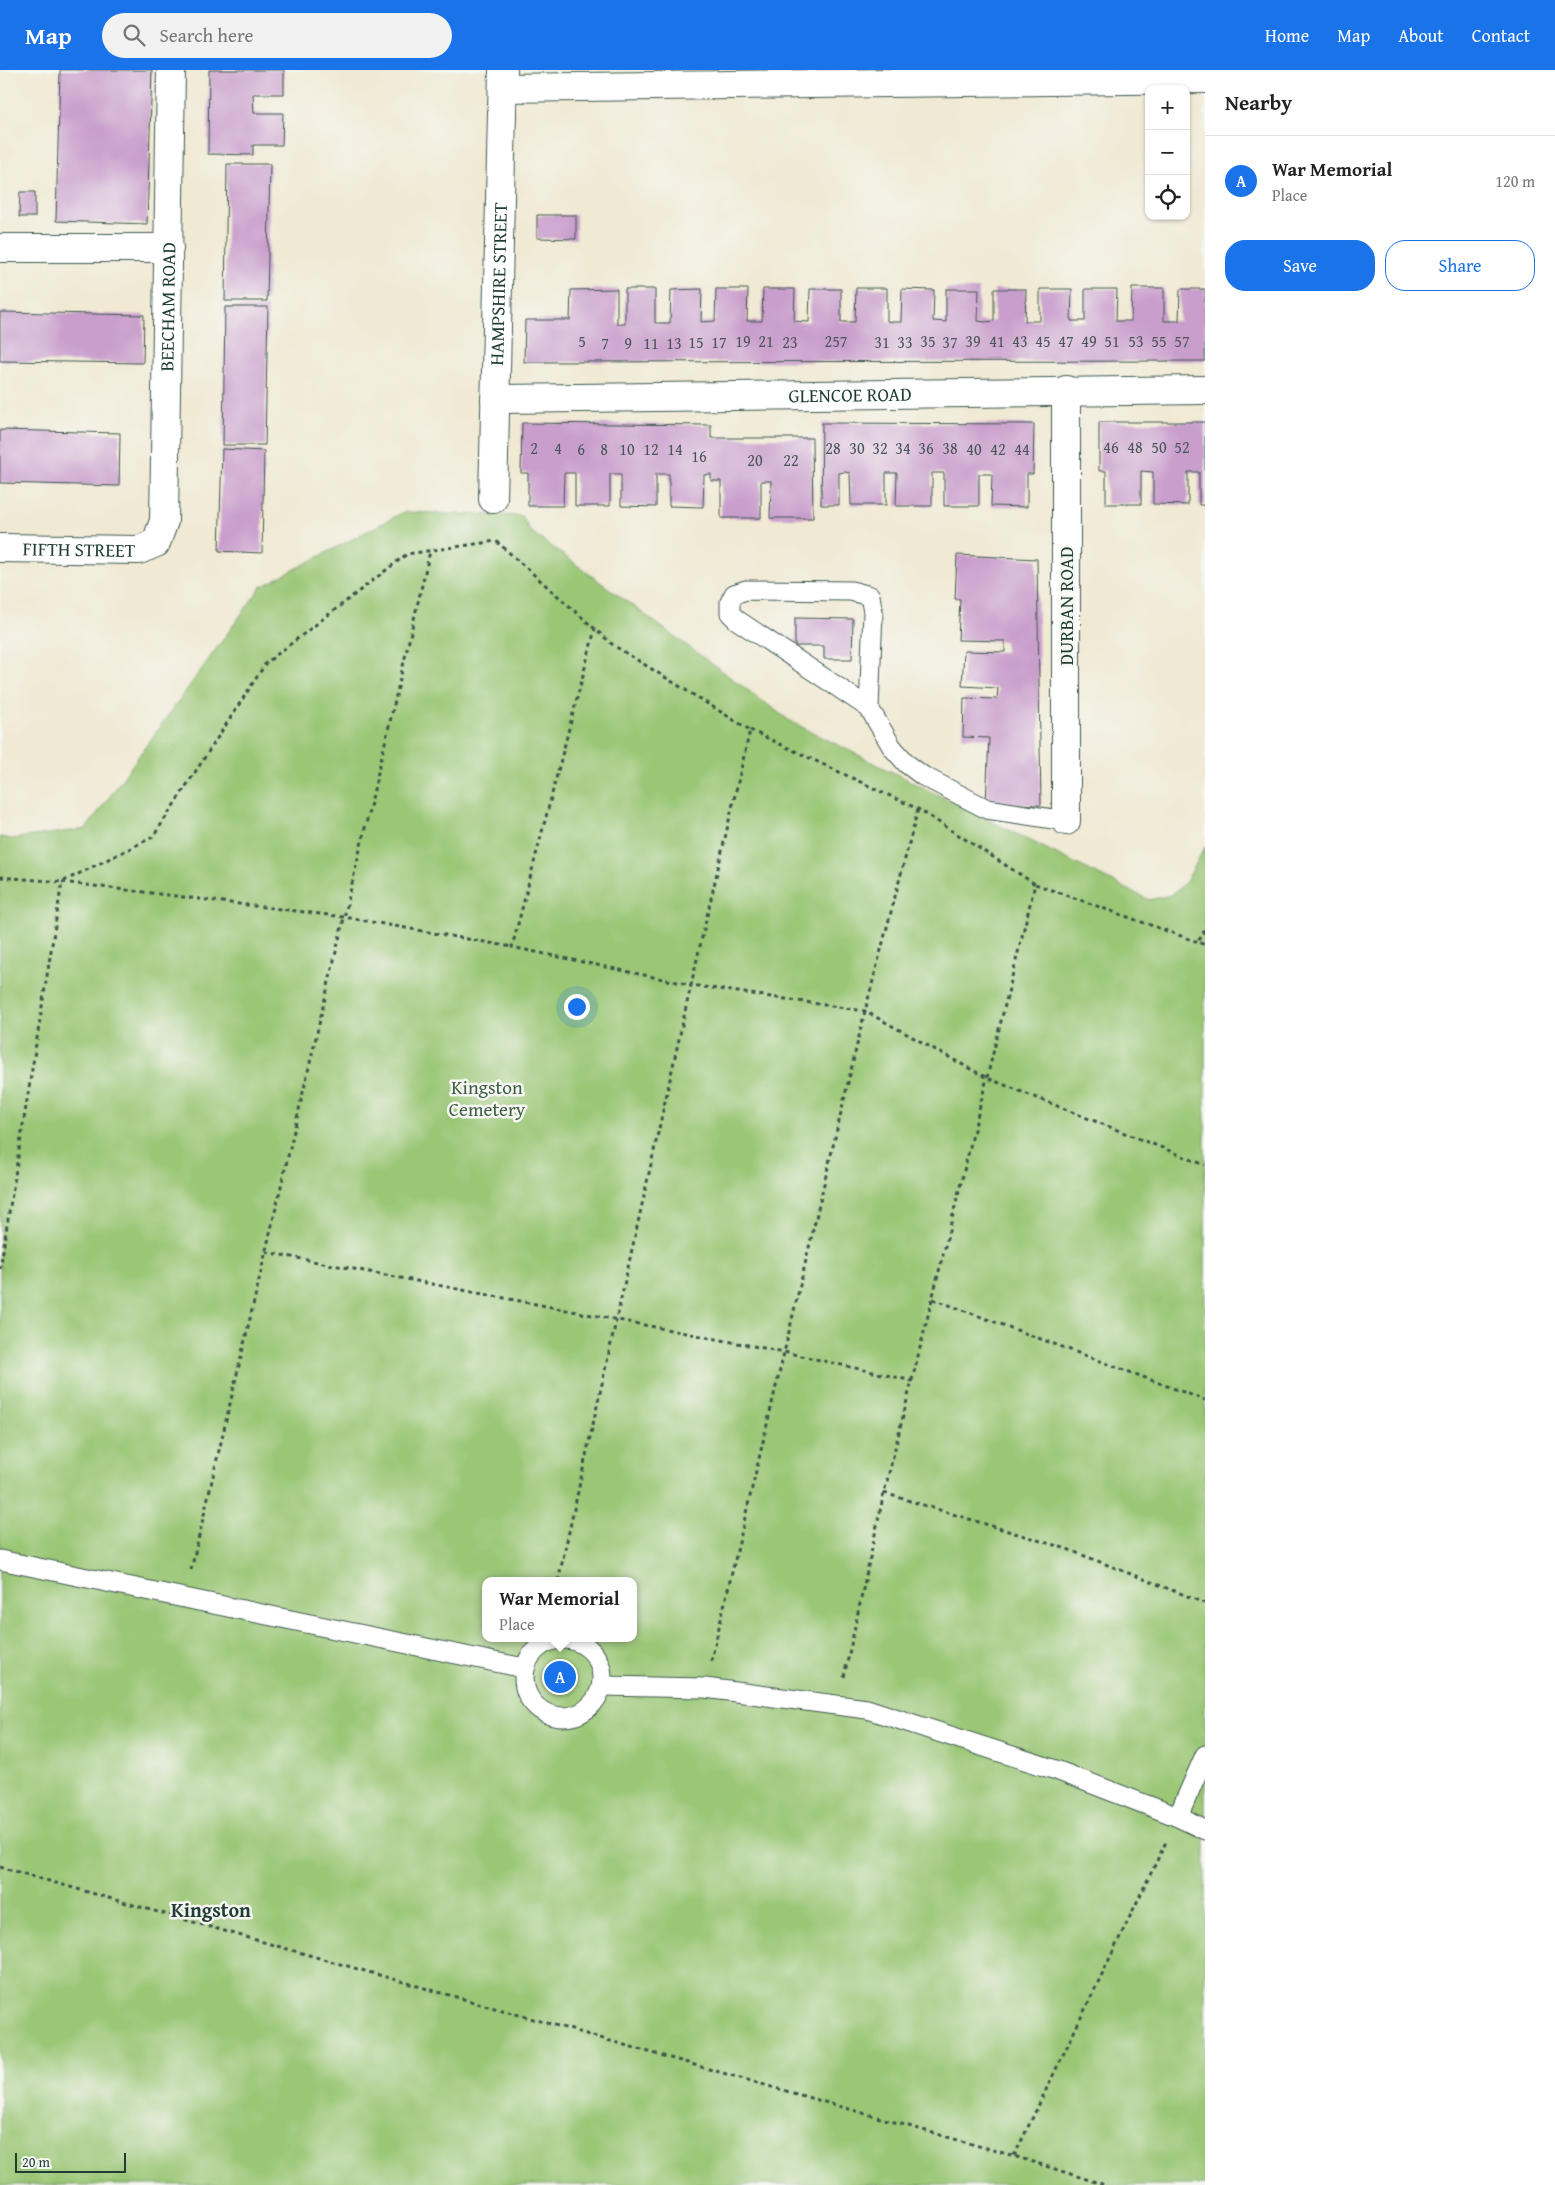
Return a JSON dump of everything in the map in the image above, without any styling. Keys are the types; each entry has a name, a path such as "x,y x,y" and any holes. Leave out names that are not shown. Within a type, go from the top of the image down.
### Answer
{"street":[{"name":"BEECHAM ROAD","path":"156,542 164,521 171,70"},
{"path":"503,79 1205,80"},
{"name":"HAMPSHIRE STREET","path":"493,499 503,79"},
{"path":"0,248 169,248"},
{"name":"GLENCOE ROAD","path":"495,399 1066,390 1205,390"},
{"name":"DURBAN ROAD","path":"1066,390 1066,822"},
{"name":"FIFTH STREET","path":"0,548 140,550 156,542"}],"lane":[{"path":"869,708 873,612 870,596 851,591 746,590 734,594 730,602 730,613 736,620 869,708 892,747 906,764 923,776 987,809 1066,822"},
{"path":"0,1560 524,1668"},
{"path":"543,1642 530,1655 524,1668 524,1685 528,1698 537,1709 551,1716 564,1718 582,1713 594,1704 602,1686 602,1670 597,1658 588,1647 578,1642"},
{"path":"602,1686 705,1688 868,1709 1056,1770 1178,1817 1205,1830"},
{"path":"1178,1817 1205,1755"}],"path":[{"path":"62,882 153,836 266,663 407,554 496,542 613,645 750,730 918,809 1035,884 1205,945"},
{"path":"184,1598 430,551"},
{"path":"512,947 595,629"},
{"path":"559,1577 750,730"},
{"path":"705,1688 865,1011 918,809"},
{"path":"0,877 62,882 344,916 512,947 691,985 865,1011 987,1078 1205,1165"},
{"path":"0,1269 62,882"},
{"path":"837,1706 884,1493 1035,884"},
{"path":"1198,942 1205,930"},
{"path":"266,1252 784,1352 913,1381"},
{"path":"933,1299 1205,1400"},
{"path":"884,1493 1067,1549 1205,1603"},
{"path":"1014,2156 1178,1817"},
{"path":"0,1867 1014,2156 1105,2185"}],"green space":[{"name":"Kingston Cemetery","path":"404,512 522,516 529,530 790,721 1149,900 1171,895 1186,882 1205,847 1205,2185 0,2185 0,837 11,839 86,829 261,587"}],"building":[{"path":"60,70 152,70 147,224 56,221"},
{"path":"209,70 284,70 284,94 253,94 254,113 283,113 282,145 253,145 253,155 208,154"},
{"path":"227,164 270,164 267,301 225,301"},
{"path":"20,192 35,192 35,217 19,217"},
{"path":"537,215 576,215 576,239 537,238"},
{"path":"856,288 887,288 887,321 894,322 901,322 902,289 934,290 933,321 946,322 946,289 979,289 978,321 985,322 994,321 994,289 1026,289 1025,321 1040,321 1040,289 1072,289 1071,321 1085,321 1085,289 1117,289 1116,321 1131,321 1132,288 1164,288 1164,321 1179,321 1180,289 1205,289 1205,361 524,362 525,320 570,320 571,290 617,289 617,324 625,324 625,289 655,289 655,323 670,323 671,290 702,289 701,322 715,321 716,289 748,289 747,321 762,321 763,289 795,289 794,321 809,322 810,289 841,289 841,322 855,322"},
{"path":"225,307 268,307 265,445 223,445"},
{"path":"0,312 144,315 143,363 0,361"},
{"path":"1099,422 1205,422 1205,505 1199,505 1199,472 1188,472 1188,505 1153,504 1153,472 1141,471 1141,504 1106,504 1106,471 1099,471"},
{"path":"522,423 711,425 711,438 812,438 813,518 770,518 771,481 761,481 761,518 721,518 721,481 711,481 711,474 704,475 703,507 669,506 669,474 656,474 656,507 621,506 621,474 610,474 610,506 575,506 575,473 564,473 563,506 528,506 528,473 521,473"},
{"path":"822,423 1034,424 1033,474 1027,474 1027,507 991,506 992,474 979,474 979,506 944,506 944,473 932,473 932,506 896,506 897,473 886,473 886,505 851,505 850,473 845,472 839,473 839,505 821,505"},
{"path":"0,430 120,433 119,486 0,483"},
{"path":"222,449 264,451 262,553 219,551"},
{"path":"957,555 1037,559 1041,805 986,804 989,738 963,737 964,698 997,699 998,688 962,686 964,651 1005,652 1005,641 958,640 960,599 955,599"},
{"path":"795,618 853,619 852,659 824,659 824,646 795,646"}],"place":[{"name":"War Memorial","path":"560,1677"}],"district":[{"name":"Kingston","path":"211,1910"}]}
